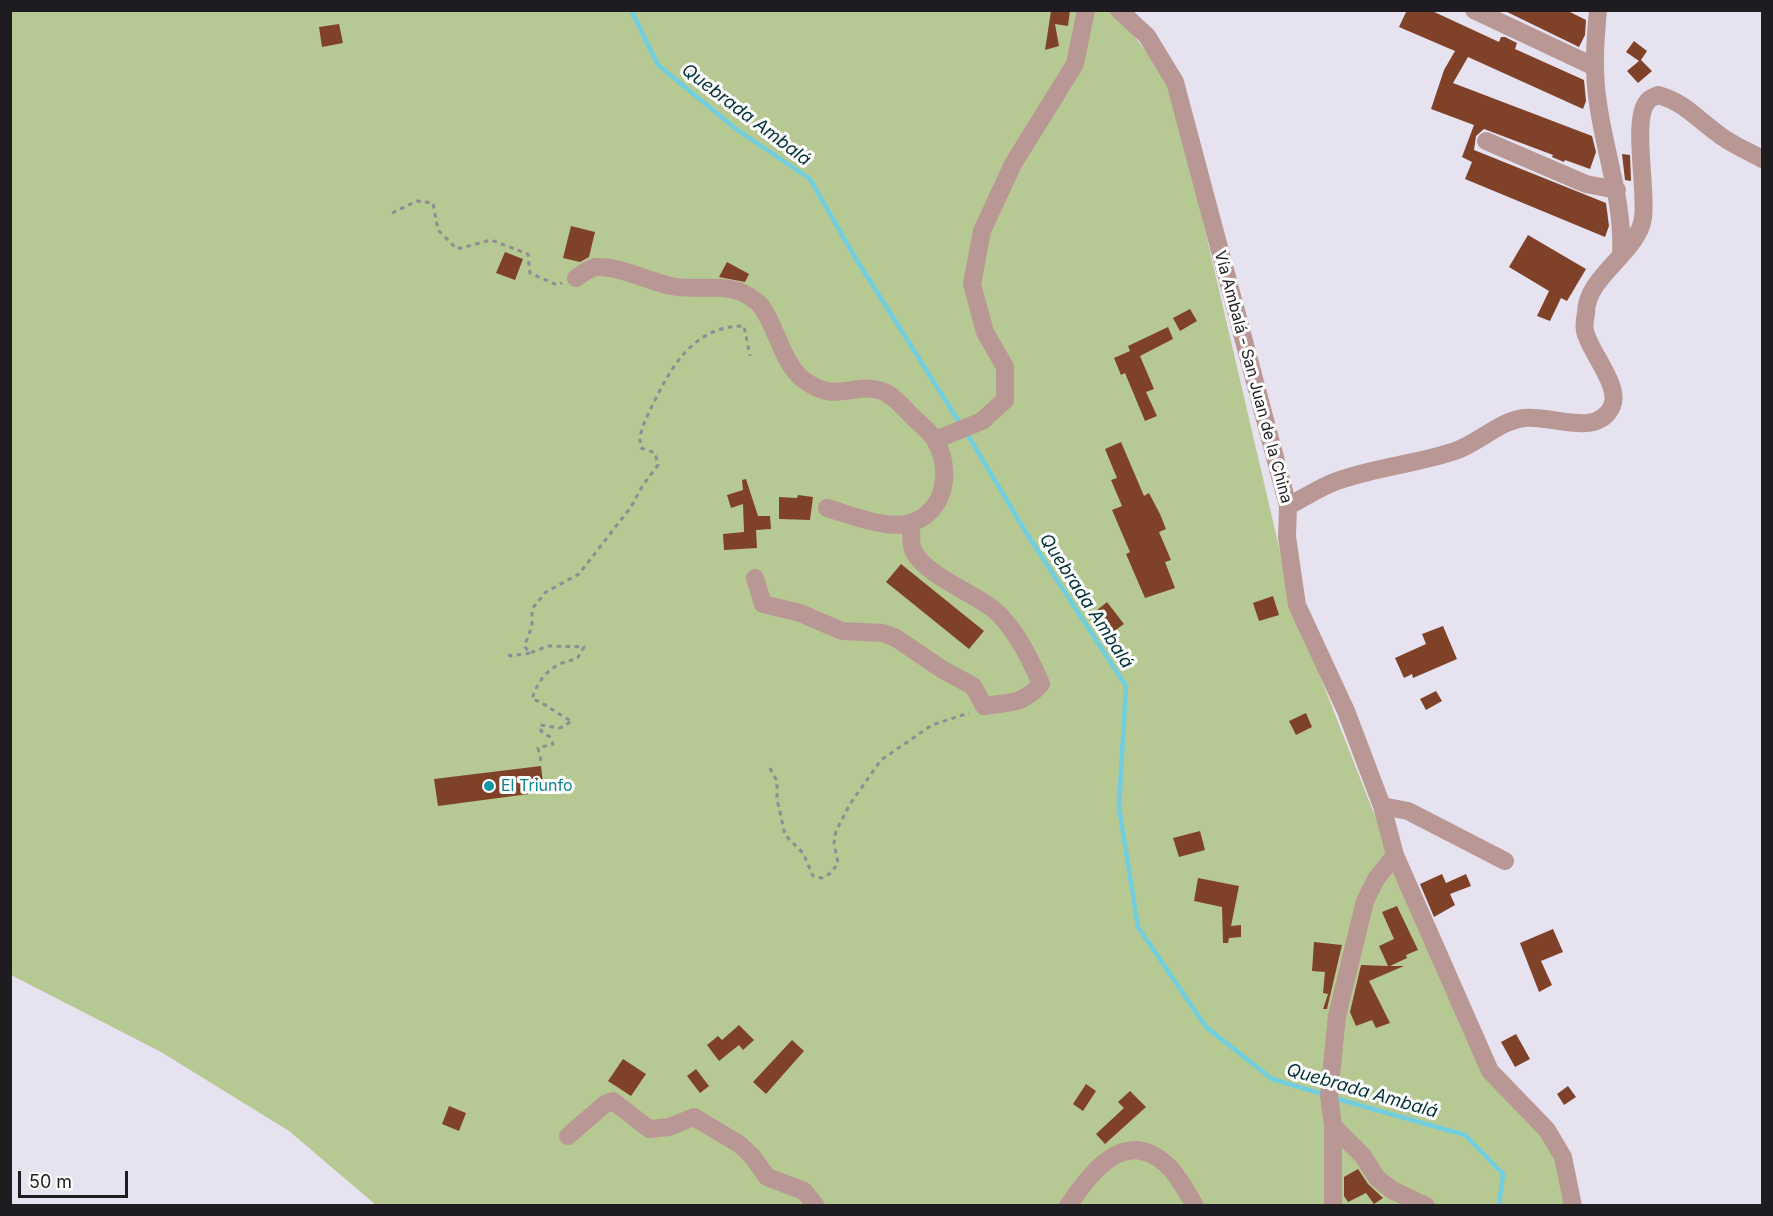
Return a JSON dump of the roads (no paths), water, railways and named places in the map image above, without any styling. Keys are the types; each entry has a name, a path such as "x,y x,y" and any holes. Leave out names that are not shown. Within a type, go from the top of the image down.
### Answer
{"street":[{"path":"935,440 960,432 982,421 1005,400 1005,367 985,332 972,284 982,231 1013,164 1075,63 1086,10"},
{"name":"Vía Ambalá - San Juan de la China","path":"1119,10 1147,36 1175,82 1288,506 1287,537 1297,605 1346,711 1382,806 1395,855 1490,1071 1547,1130 1563,1157 1573,1206"},
{"path":"1474,10 1595,67"},
{"path":"1598,10 1594,46 1598,104 1617,190 1622,225 1620,256"},
{"path":"1288,506 1336,481 1454,451 1476,442 1501,426 1524,417 1586,424 1604,418 1613,404 1611,385 1585,331 1586,304 1600,280 1642,225 1646,201 1640,127 1641,112 1647,100 1658,95 1674,99 1692,110 1718,134 1762,159"},
{"path":"1486,141 1586,184 1617,190"},
{"path":"576,278 593,267 607,268 673,287 708,287 743,292 760,305 802,379 823,392 844,393 868,388 883,391 898,401 935,440 943,456 944,467 940,501 926,515 910,525 881,523 827,508"},
{"path":"755,578 763,604 800,614 842,631 883,633 896,638 973,686 984,706 1020,702 1029,697 1041,684 1033,665 995,611 947,581 915,555 911,544 910,525"},
{"path":"1382,806 1408,811 1505,861"},
{"path":"1333,1206 1333,1126 1329,1096 1337,1016 1357,924 1376,879 1395,855"},
{"path":"568,1136 605,1104 613,1101 623,1106 639,1124 649,1129 669,1127 694,1117 739,1144 752,1156 767,1177 804,1191 816,1206"},
{"path":"1333,1126 1363,1156 1377,1178 1392,1190 1426,1206"},
{"path":"1068,1206 1100,1165 1111,1156 1126,1151 1145,1152 1166,1164 1195,1206"}],"waterway":[{"name":"Quebrada Ambalá","path":"631,10 658,65 736,129 810,179 853,254 961,425"},
{"name":"Quebrada Ambalá","path":"966,432 1025,531 1126,686 1119,807 1138,927 1206,1027 1272,1079 1326,1095"},
{"name":"Quebrada Ambalá","path":"1334,1098 1465,1135 1503,1174 1499,1206"}],"place":[{"name":"El Triunfo","path":"489,786"}]}
